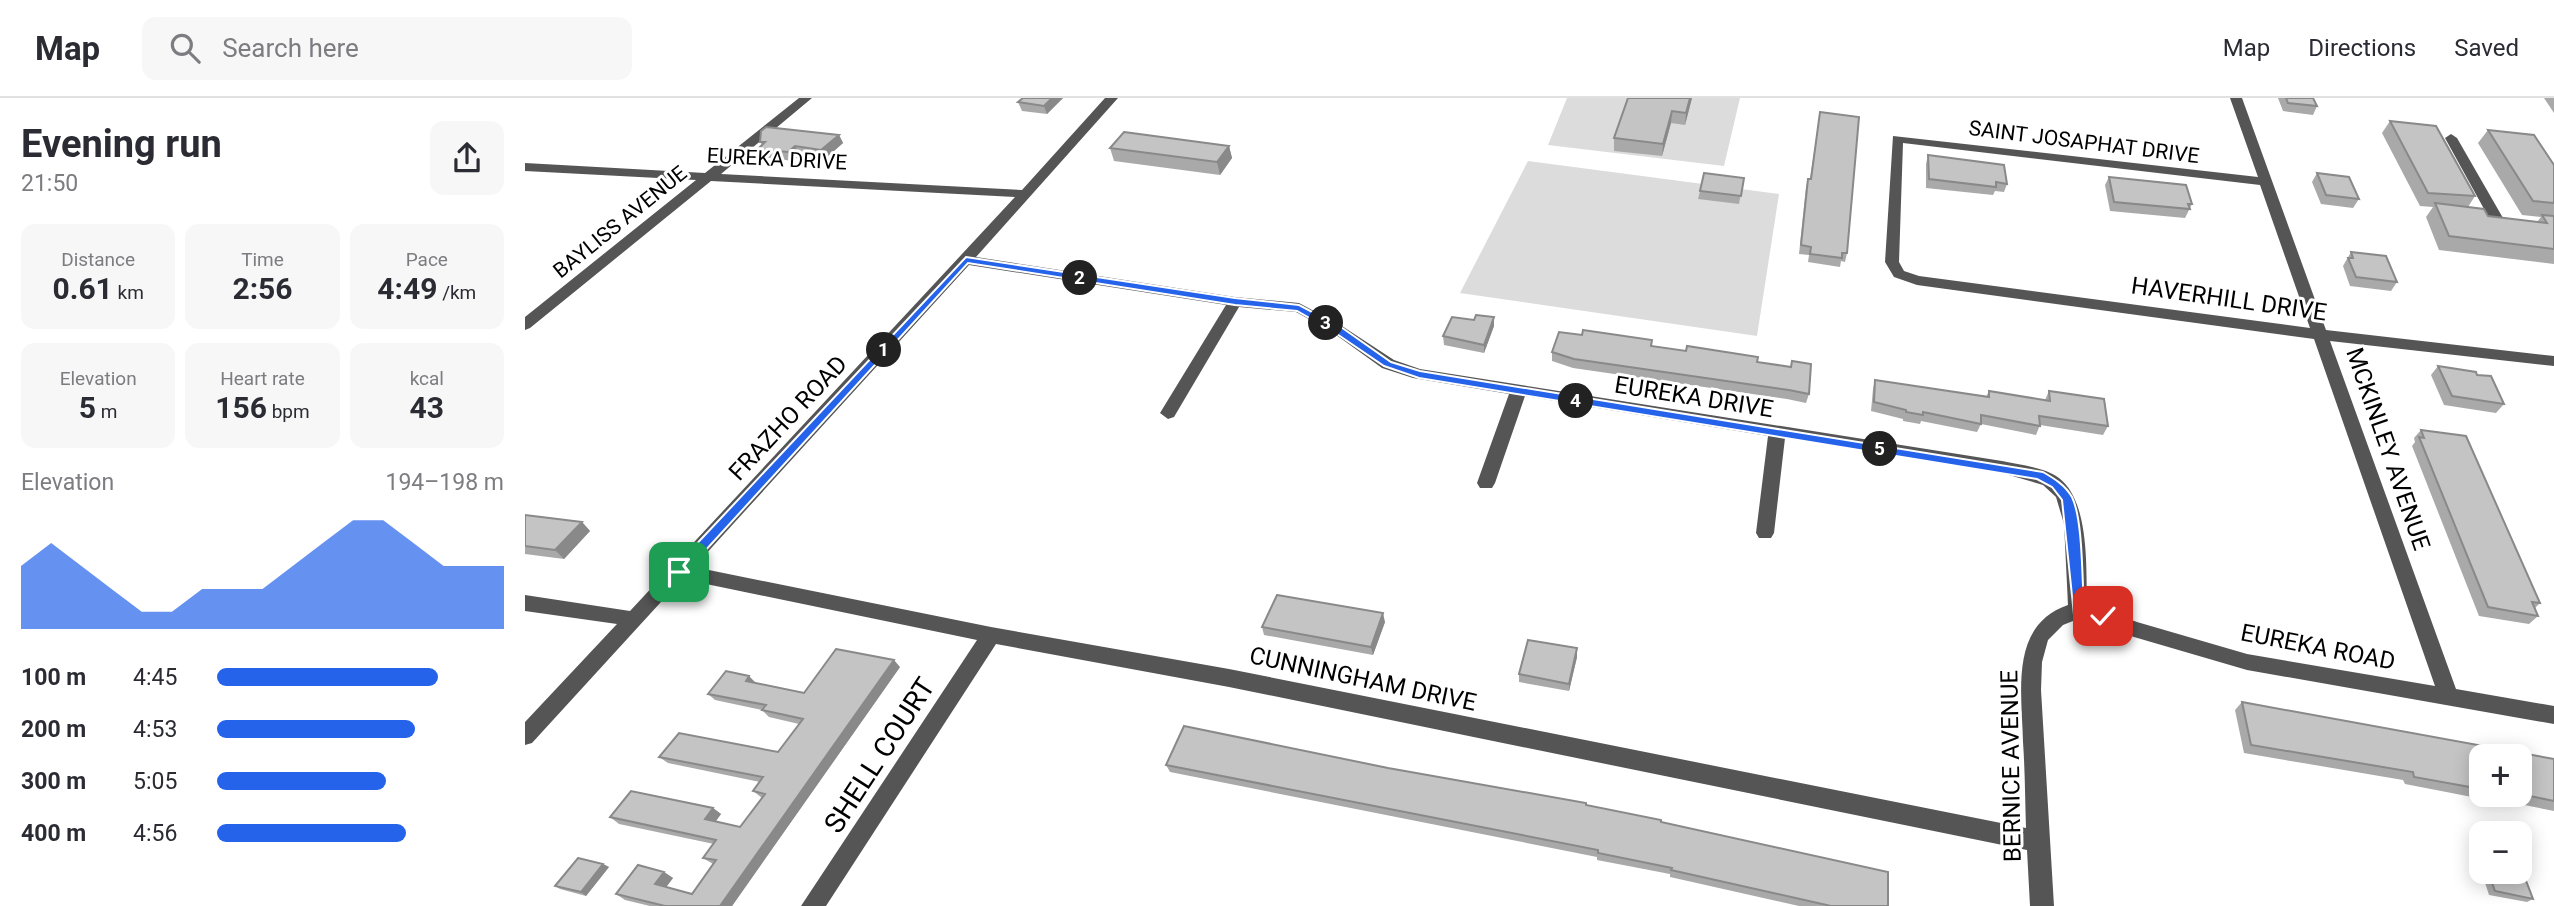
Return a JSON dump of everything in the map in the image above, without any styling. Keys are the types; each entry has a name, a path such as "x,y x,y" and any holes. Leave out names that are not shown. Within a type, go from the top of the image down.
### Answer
{"street":[{"name":"BAYLISS AVENUE","path":"525,325 806,98"},
{"name":"FRAZHO ROAD","path":"525,736 1027,194 1112,98"},
{"name":"MCKINLEY AVENUE","path":"2236,98 2449,697"},
{"path":"2451,138 2502,219 2473,216"},
{"name":"SAINT JOSAPHAT DRIVE","path":"1899,274 1892,262 1896,139 2267,182"},
{"name":"EUREKA DRIVE","path":"525,167 1027,194"},
{"name":"EUREKA DRIVE","path":"966,260 1235,302 1299,308 1337,329 1388,364 1419,374 2039,475 2056,484 2067,499 2071,515 2078,611"},
{"name":"HAVERHILL DRIVE","path":"1899,274 1917,280 2322,335 2554,361"},
{"path":"1168,413 1235,302"},
{"path":"1486,483 1518,392"},
{"path":"1765,533 1777,433"},
{"name":"CUNNINGHAM DRIVE","path":"679,572 991,635 1230,678 2037,841"},
{"path":"525,603 633,619"},
{"name":"EUREKA ROAD","path":"2078,611 2090,612 2134,629 2247,662 2554,715"},
{"name":"BERNICE AVENUE","path":"2042,906 2031,669 2040,637 2058,617 2067,612 2078,611"},
{"name":"SHELL COURT","path":"813,906 991,635"}],"shaded area":[{"path":"1567,98 1740,98 1724,166 1548,145"},
{"path":"1528,161 1779,194 1757,336 1460,293"}],"building":[{"path":"1023,98 1052,98 1044,106 1018,102"},
{"path":"1628,98 1690,98 1686,113 1672,111 1663,144 1614,138"},
{"path":"2286,98 2313,98 2317,106 2288,103"},
{"path":"1820,112 1859,117 1847,253 1842,253 1842,258 1810,254 1811,247 1801,245 1808,179 1811,179"},
{"path":"2390,121 2436,126 2475,196 2428,193"},
{"path":"766,127 839,135 821,150 795,146 788,152 758,149 765,142 760,142 761,131"},
{"path":"2488,130 2534,135 2554,165 2554,203 2533,201"},
{"path":"1124,132 1229,146 1217,162 1110,148"},
{"path":"1928,155 2004,165 2007,184 1996,182 1996,187 1929,179"},
{"path":"1704,173 1744,178 1741,196 1700,191"},
{"path":"2317,173 2349,177 2359,199 2326,195"},
{"path":"2109,177 2186,185 2192,204 2188,204 2190,209 2114,202"},
{"path":"2435,203 2484,209 2488,216 2547,223 2542,215 2554,216 2554,249 2449,236"},
{"path":"2351,252 2386,256 2397,282 2356,277 2348,258 2353,258"},
{"path":"1476,315 1494,317 1484,345 1443,336 1452,317 1474,320"},
{"path":"1583,330 1652,340 1651,346 1686,351 1687,346 1758,357 1757,362 1791,367 1792,361 1811,364 1809,394 1574,359 1552,352 1559,332 1582,335"},
{"path":"2438,366 2491,376 2504,404 2452,396"},
{"path":"1875,380 1989,397 1989,391 2050,401 2049,391 2104,399 2108,426 2039,416 2040,426 1981,415 1981,424 1923,412 1923,415 1906,412 1874,402"},
{"path":"2421,430 2466,436 2540,603 2532,602 2538,616 2488,607 2419,437 2424,438"},
{"path":"525,515 582,522 555,550 525,546"},
{"path":"1277,595 1383,613 1371,647 1262,627"},
{"path":"1528,640 1577,648 1569,684 1519,674"},
{"path":"836,649 894,660 720,906 665,906 616,894 638,865 664,872 655,884 692,894 716,860 703,858 716,840 610,817 631,791 713,808 705,819 740,827 765,794 753,791 763,777 659,757 679,733 778,752 803,719 762,710 766,705 708,694 726,671 749,676 746,681 804,693"},
{"path":"2242,702 2472,744 2469,744 2469,787 2414,777 2413,772 2251,745"},
{"path":"1184,726 1388,768 1586,803 1888,872 1888,906 1831,906 1598,853 1598,850 1166,765"},
{"path":"2532,755 2554,759 2554,801 2532,796"},
{"path":"578,858 603,864 581,892 555,886"},
{"path":"2492,884 2527,884 2533,899 2495,891"}],"route":[{"path":"679,572 966,260 1235,302 1299,308 1337,329 1388,364 1419,374 2039,475 2056,484 2067,499 2071,515 2078,611 2103,616"}]}
